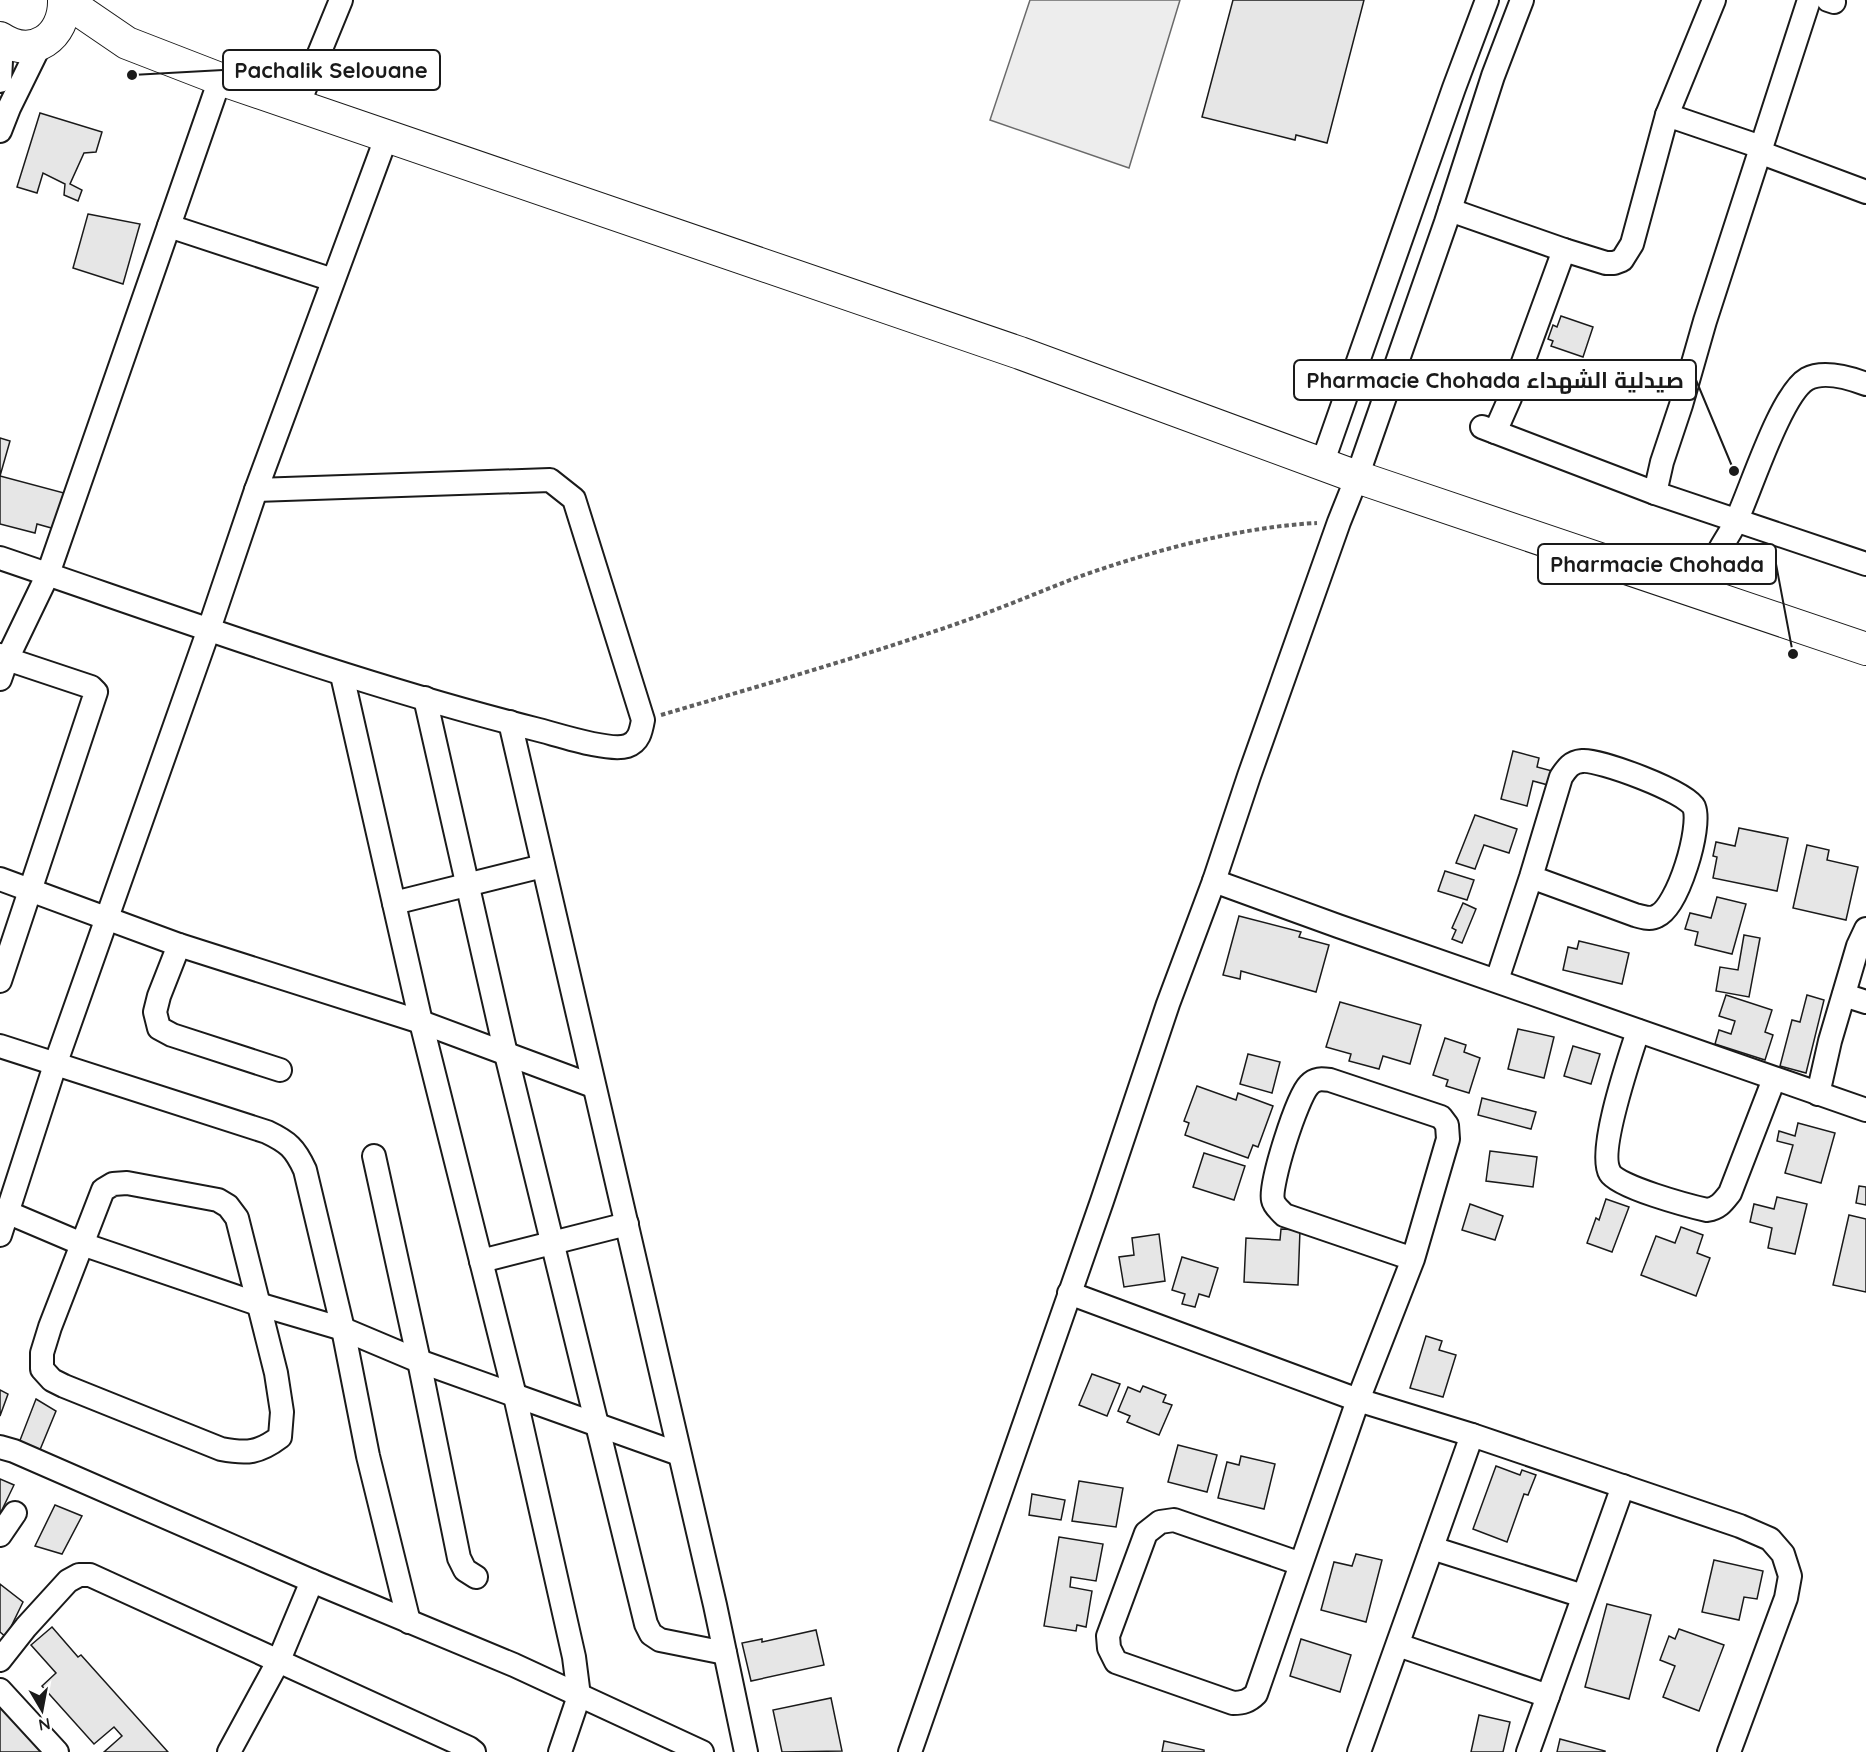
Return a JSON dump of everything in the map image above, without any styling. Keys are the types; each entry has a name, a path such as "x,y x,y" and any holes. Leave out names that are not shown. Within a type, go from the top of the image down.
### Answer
{"highway":[{"path":"1,39 14,46 28,47 48,38 61,24 64,0"},
{"path":"64,0 128,43 220,79 386,138 1020,353 1357,477 1866,649"},
{"path":"48,38 128,43"}],"street":[{"path":"298,105 341,0"},
{"path":"1322,464 1487,0"},
{"path":"910,1752 1102,1201 1168,1004 1357,477 1450,210 1493,76 1522,0"},
{"path":"1450,210 1606,263 1622,260 1632,244 1667,115 1714,0"},
{"path":"1655,493 1662,462 1705,321 1809,0"},
{"path":"0,131 9,108 48,38"},
{"path":"0,81 1,39"},
{"path":"1,973 32,890 96,692 92,687 2,664 48,574 220,79"},
{"path":"1667,115 1866,192"},
{"path":"0,1235 55,1065 256,490 386,138"},
{"path":"169,226 333,280"},
{"path":"1564,250 1510,398 1489,430 1655,493 1866,564"},
{"path":"1702,594 1715,558 1737,520 1773,431 1793,394 1807,379 1822,375 1864,376"},
{"path":"0,558 342,675 425,699 610,748 629,746 640,735 643,720 574,499 550,480 256,490"},
{"path":"342,675 421,1022 514,1396 574,1657 579,1696 560,1752"},
{"path":"425,699 506,1054 646,1624 651,1634 660,1640 725,1653"},
{"path":"510,722 627,1224 746,1752"},
{"path":"1497,980 1561,777 1570,764 1581,761 1603,763 1679,794 1693,804 1696,814 1688,863 1674,896 1658,916 1649,918 1635,915 1531,877"},
{"path":"394,903 543,866"},
{"path":"0,879 179,945 421,1022 594,1086"},
{"path":"1214,881 1866,1110"},
{"path":"1818,1094 1830,1041 1858,946 1866,929"},
{"path":"179,945 155,1012 159,1028 172,1035 280,1070"},
{"path":"1844,995 1866,1002"},
{"path":"1638,1031 1620,1089 1607,1147 1609,1172 1614,1178 1630,1186 1707,1210 1722,1204 1730,1192 1774,1079"},
{"path":"0,1046 267,1132 284,1140 297,1152 305,1170 343,1329 368,1456 409,1622"},
{"path":"1301,1564 1174,1520 1160,1522 1146,1533 1108,1636 1109,1648 1116,1662 1233,1703 1241,1703 1256,1694 1358,1400 1413,1259 1448,1139 1447,1125 1441,1116 1330,1080 1317,1079 1308,1086 1286,1138 1273,1191 1276,1206 1284,1215 1413,1259"},
{"path":"374,1156 459,1558 465,1570 476,1577"},
{"path":"127,1183 218,1200 228,1206 237,1218 258,1304 276,1373 282,1412 280,1437 266,1448 244,1454 221,1449 64,1386 52,1380 42,1369 42,1353 50,1327 103,1190 113,1184 127,1183"},
{"path":"9,1213 82,1244 258,1304 343,1329 419,1361 679,1454"},
{"path":"481,1261 627,1224"},
{"path":"1069,1293 1358,1400 1472,1435 1740,1526 1770,1539 1783,1554 1790,1576 1786,1598 1729,1752"},
{"path":"1359,1752 1472,1435"},
{"path":"0,1447 514,1665 702,1752"},
{"path":"1528,1752 1623,1486"},
{"path":"0,1535 15,1513"},
{"path":"1432,1548 1583,1596"},
{"path":"0,1660 26,1627 68,1581 79,1575 90,1575 279,1660 474,1752"},
{"path":"229,1752 279,1660 312,1581"},
{"path":"1398,1645 1548,1696"},
{"path":"0,1690 57,1752"}],"path":[{"path":"643,720 818,669 958,624 1072,579 1158,552 1289,525 1339,522"}],"shaded area":[{"path":"1030,0 1180,0 1129,168 990,120"}],"building":[{"path":"1233,0 1364,0 1327,143 1296,135 1295,140 1202,117"},
{"path":"40,113 102,132 96,152 84,153 70,184 82,190 78,201 64,195 65,184 43,173 37,193 17,187"},
{"path":"88,214 140,224 123,284 73,268"},
{"path":"1561,316 1593,327 1583,357 1551,346 1553,341 1548,339 1553,325 1557,327"},
{"path":"0,438 10,441 0,476"},
{"path":"0,476 64,493 55,529 37,524 35,533 0,524"},
{"path":"1513,751 1539,758 1537,767 1552,771 1548,785 1533,781 1527,806 1501,799"},
{"path":"1475,815 1517,829 1509,853 1484,845 1475,869 1456,863"},
{"path":"1739,828 1788,838 1777,891 1713,878 1717,857 1713,856 1716,842 1735,846"},
{"path":"1807,845 1829,850 1827,860 1858,867 1846,920 1793,908"},
{"path":"1445,871 1474,880 1467,900 1438,891"},
{"path":"1717,897 1746,904 1732,954 1695,945 1698,932 1685,929 1690,913 1711,918"},
{"path":"1463,903 1476,909 1462,943 1452,939 1456,930 1452,928"},
{"path":"1239,916 1301,932 1299,937 1329,945 1316,992 1241,971 1240,979 1223,975"},
{"path":"1744,935 1760,938 1749,997 1716,991 1720,967 1738,970"},
{"path":"1579,941 1629,953 1622,984 1563,970 1568,947 1577,949"},
{"path":"1726,995 1772,1010 1765,1032 1773,1035 1765,1060 1715,1044 1719,1030 1731,1034 1735,1021 1719,1016"},
{"path":"1807,995 1824,1000 1806,1073 1780,1066 1792,1020 1800,1022"},
{"path":"1340,1002 1421,1025 1410,1064 1383,1056 1379,1069 1349,1061 1351,1054 1326,1047"},
{"path":"1518,1029 1554,1037 1544,1078 1508,1069"},
{"path":"1445,1038 1466,1045 1464,1052 1480,1058 1469,1093 1446,1086 1448,1080 1433,1075"},
{"path":"1573,1046 1600,1054 1591,1084 1564,1076"},
{"path":"1248,1054 1280,1062 1272,1093 1240,1084"},
{"path":"1197,1086 1236,1100 1238,1093 1273,1106 1258,1147 1253,1145 1248,1158 1185,1135 1189,1123 1184,1121"},
{"path":"1482,1098 1536,1112 1531,1129 1478,1115"},
{"path":"1798,1123 1835,1133 1821,1183 1785,1173 1793,1145 1777,1141 1779,1131 1795,1136"},
{"path":"1490,1151 1537,1157 1533,1187 1486,1181"},
{"path":"1204,1153 1245,1166 1234,1200 1193,1187"},
{"path":"1859,1186 1866,1187 1866,1205 1856,1203"},
{"path":"1777,1197 1807,1204 1795,1254 1768,1248 1772,1228 1750,1222 1754,1204 1774,1209"},
{"path":"1606,1199 1629,1207 1612,1252 1587,1243 1596,1218 1599,1220"},
{"path":"1470,1204 1503,1216 1495,1240 1462,1230"},
{"path":"1849,1215 1866,1219 1866,1292 1833,1285"},
{"path":"1681,1227 1703,1235 1697,1253 1710,1258 1696,1296 1641,1275 1656,1236 1675,1243"},
{"path":"1281,1229 1300,1230 1298,1285 1244,1282 1246,1238 1280,1240"},
{"path":"1159,1234 1165,1281 1124,1287 1119,1257 1134,1255 1132,1238"},
{"path":"1182,1257 1218,1268 1209,1297 1199,1294 1195,1307 1182,1304 1185,1294 1172,1290"},
{"path":"1426,1336 1442,1341 1439,1350 1456,1355 1443,1397 1410,1388"},
{"path":"1092,1374 1120,1384 1107,1416 1079,1405"},
{"path":"1143,1386 1166,1395 1163,1402 1172,1405 1159,1435 1127,1422 1130,1416 1118,1411 1128,1387 1140,1392"},
{"path":"0,1390 8,1394 0,1416"},
{"path":"36,1399 56,1411 37,1457 17,1448"},
{"path":"1178,1445 1217,1455 1207,1492 1168,1482"},
{"path":"1241,1456 1275,1464 1264,1509 1218,1498 1227,1462 1239,1465"},
{"path":"1496,1466 1520,1475 1522,1470 1536,1475 1528,1495 1524,1494 1507,1542 1473,1529"},
{"path":"0,1479 14,1485 0,1514"},
{"path":"1079,1481 1123,1488 1116,1527 1072,1521"},
{"path":"1032,1494 1065,1500 1061,1520 1029,1515"},
{"path":"55,1505 82,1516 62,1554 35,1546"},
{"path":"1059,1537 1103,1544 1096,1581 1071,1577 1070,1587 1092,1591 1086,1627 1077,1625 1076,1631 1044,1626"},
{"path":"1356,1554 1382,1560 1366,1622 1321,1610 1334,1562 1352,1566"},
{"path":"1714,1560 1763,1571 1757,1599 1744,1597 1739,1620 1702,1612"},
{"path":"0,1584 23,1602 6,1637 0,1632"},
{"path":"1607,1604 1651,1615 1629,1699 1585,1687"},
{"path":"52,1627 78,1657 81,1655 168,1752 104,1752 122,1736 114,1727 94,1744 42,1686 56,1673 31,1645"},
{"path":"1679,1629 1724,1645 1699,1711 1663,1697 1675,1666 1660,1660 1669,1636 1675,1639"},
{"path":"816,1630 824,1665 751,1681 742,1643 762,1639 762,1642"},
{"path":"1301,1639 1351,1655 1340,1692 1290,1676"},
{"path":"0,1698 46,1752 0,1752"},
{"path":"831,1698 842,1751 782,1752 773,1710"},
{"path":"1479,1715 1510,1722 1503,1752 1471,1752"},
{"path":"1560,1739 1605,1751 1605,1752 1557,1752"},
{"path":"1164,1741 1204,1750 1204,1752 1162,1752"}],"place":[{"name":"Pachalik Selouane","path":"132,75"},
{"name":"Pharmacie Chohada صيدلية الشهداء","path":"1734,471"},
{"name":"Pharmacie Chohada","path":"1793,654"}]}
